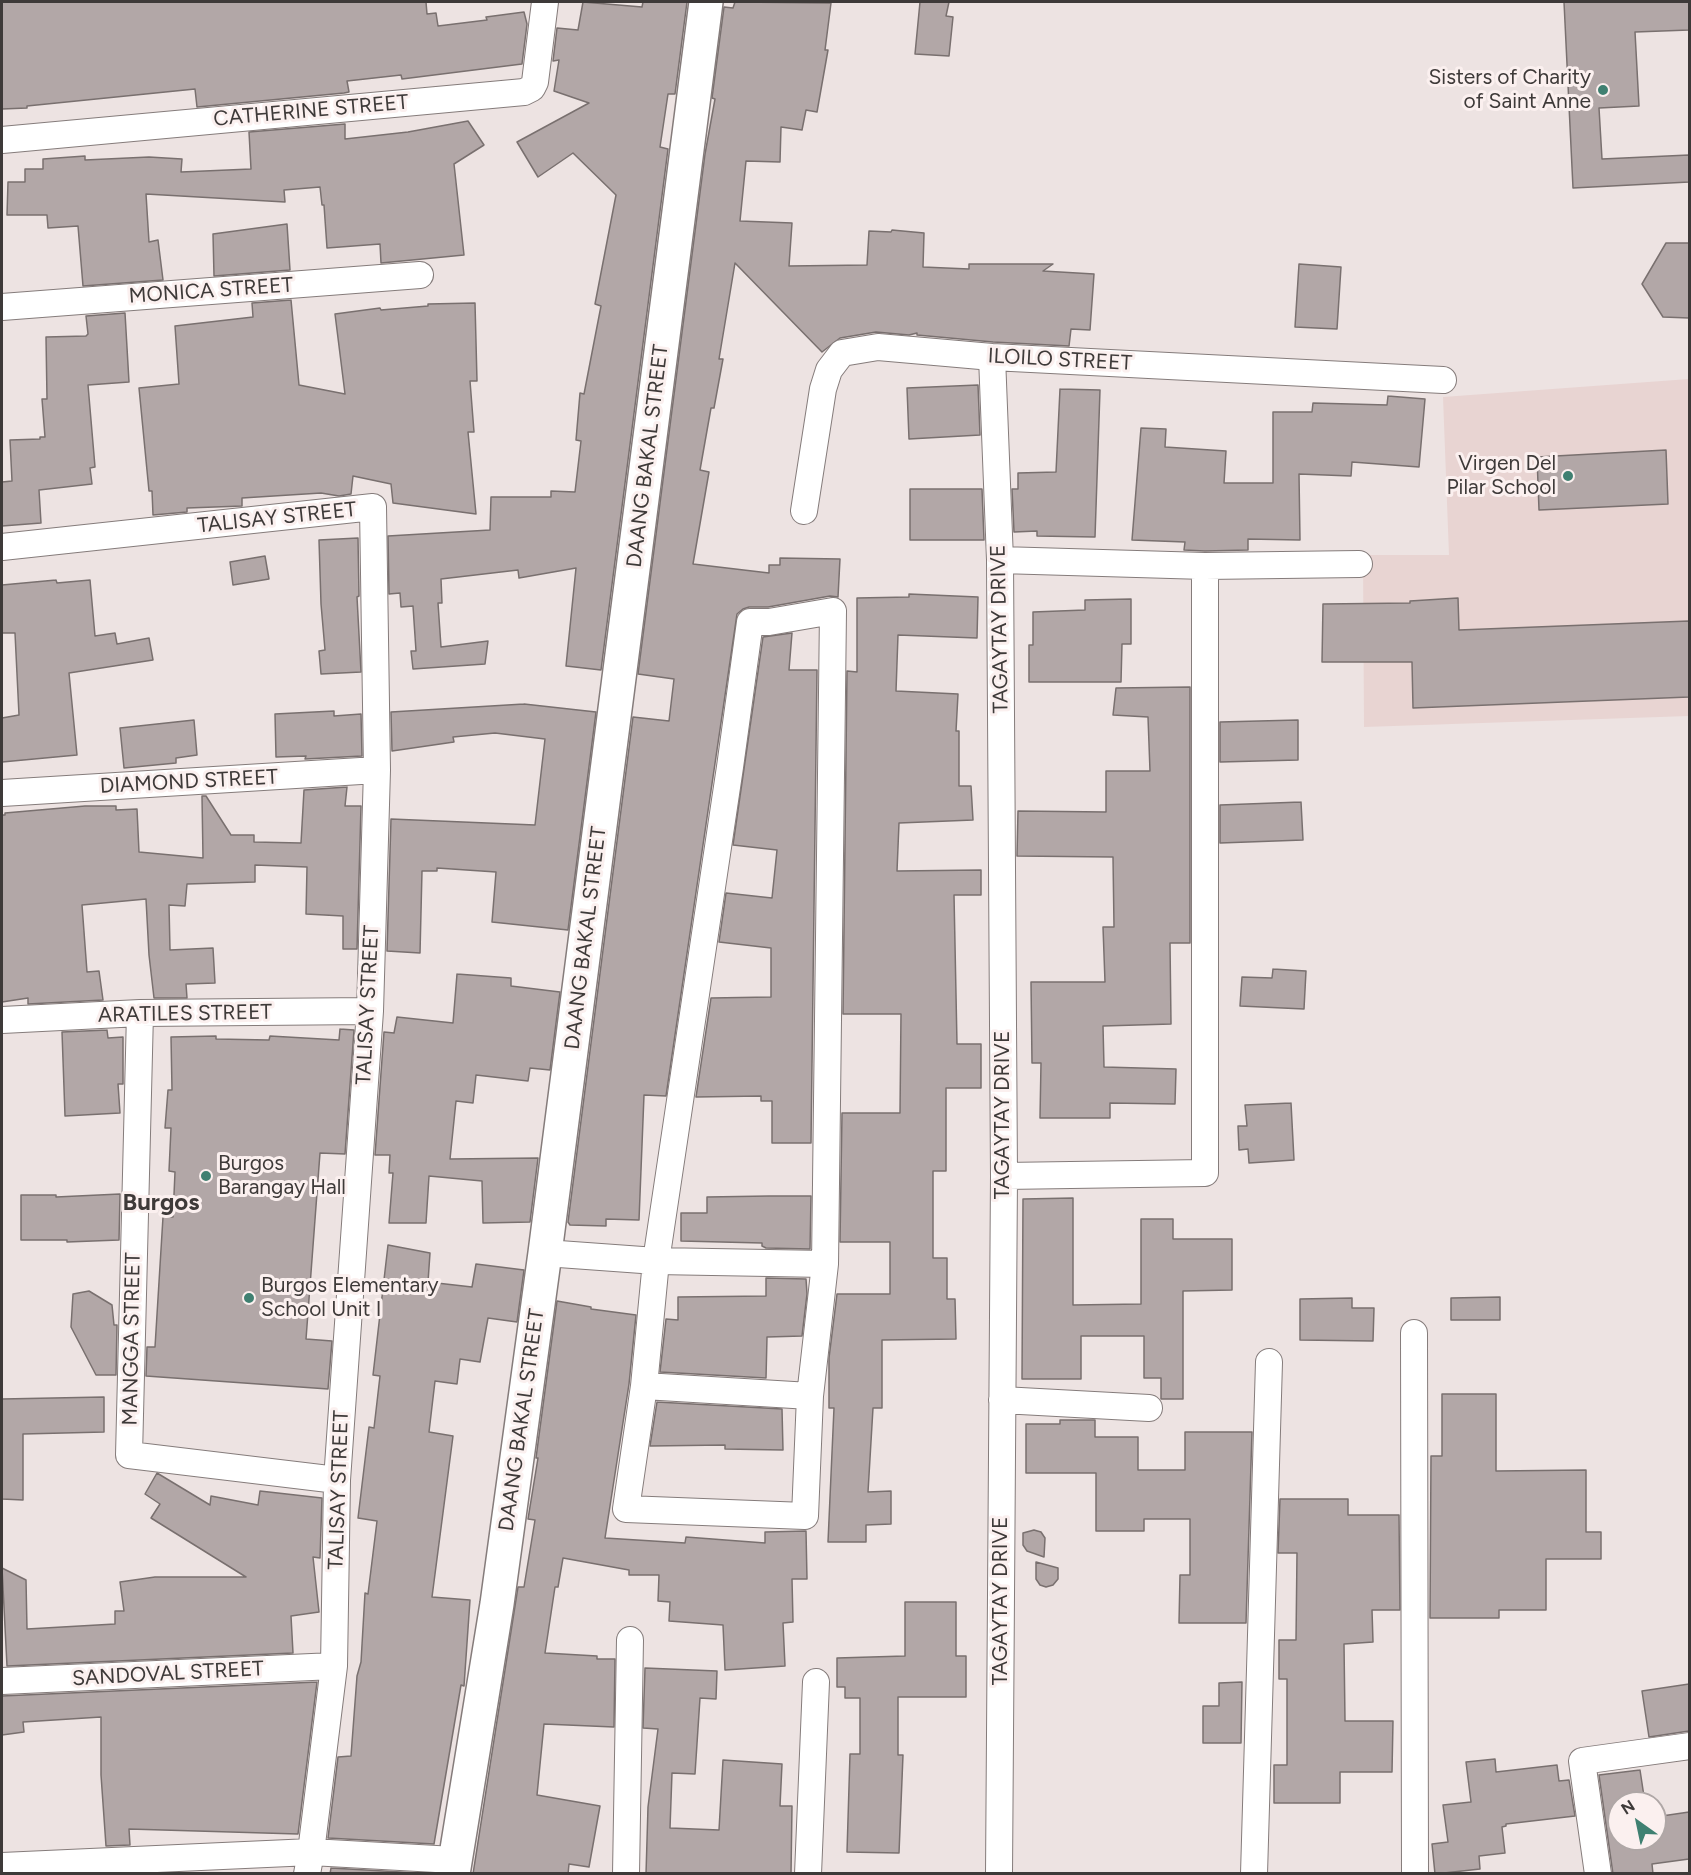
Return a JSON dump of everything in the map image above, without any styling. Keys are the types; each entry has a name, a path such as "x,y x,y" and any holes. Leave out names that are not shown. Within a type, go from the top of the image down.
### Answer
{"street":[{"name":"CATHERINE STREET","path":"2,140 524,92 532,88 535,82 545,2"},
{"name":"DAANG BAKAL STREET","path":"453,1867 496,1605 545,1253 706,2"},
{"name":"MONICA STREET","path":"2,307 420,275"},
{"name":"ILOILO STREET","path":"804,511 823,388 829,370 842,353 878,347 992,357 1443,380"},
{"name":"TAGAYTAY DRIVE","path":"992,357 1000,560 1004,1176 999,1874"},
{"name":"TALISAY STREET","path":"2,547 373,507 376,770 370,1011 337,1480 334,1666 309,1863"},
{"path":"1000,560 1206,566 1359,564"},
{"path":"1004,1176 1205,1173 1206,566"},
{"path":"833,611 825,1264 810,1396 805,1516 627,1509 644,1386 656,1261 750,622 769,622 833,611"},
{"name":"DIAMOND STREET","path":"2,793 376,770"},
{"name":"ARATILES STREET","path":"2,1020 140,1014 370,1011"},
{"name":"MANGGA STREET","path":"140,1014 129,1455 337,1480"},
{"path":"545,1253 656,1261 825,1264"},
{"path":"1414,1333 1414,1874"},
{"path":"1254,1874 1269,1362"},
{"path":"644,1386 810,1396"},
{"path":"1002,1400 1149,1408"},
{"path":"626,1874 630,1640"},
{"name":"SANDOVAL STREET","path":"2,1682 334,1666"},
{"path":"808,1874 816,1682"},
{"path":"1598,1874 1582,1761 1689,1746"},
{"path":"2,1866 309,1863 453,1867"}],"shaded area":[{"name":"Virgen Del Pilar School","path":"1689,379 1689,716 1364,727 1363,555 1449,555 1443,397"}],"building":[{"path":"2,2 426,2 427,14 436,13 438,26 487,20 486,17 524,12 527,24 522,64 402,79 401,75 347,81 349,92 344,93 197,107 195,89 2,109"},
{"path":"583,2 642,7 643,2 687,2 675,94 668,94 660,147 668,149 601,670 566,666 576,568 519,578 518,570 441,579 442,603 438,603 441,647 488,641 485,664 413,669 411,651 416,651 413,606 401,607 400,593 389,594 388,536 490,530 491,497 551,497 551,491 575,492 581,441 576,440 580,393 584,394 601,306 595,304 616,195 573,153 538,177 517,142 589,103 554,91 559,60 553,61 557,28 578,30"},
{"path":"735,2 831,3 825,50 828,50 817,112 806,110 802,130 781,127 780,162 746,161 740,221 792,223 789,266 867,265 869,231 891,232 892,230 924,233 923,267 969,269 969,264 1053,264 1043,271 1094,274 1090,330 1071,329 1069,346 993,342 917,335 917,333 909,335 876,332 840,338 822,352 735,263 719,359 723,359 714,408 711,408 700,470 709,472 693,564 769,573 769,565 780,565 780,558 840,559 838,597 830,596 768,607 749,607 737,614 666,1096 644,1095 639,1220 606,1219 606,1226 570,1225 568,1222 633,717 669,721 674,679 638,674 705,154 715,99 712,98 724,7 733,8"},
{"path":"920,2 949,2 946,16 953,17 949,56 915,54"},
{"name":"Sisters of Charity of Saint Anne","path":"1564,2 1689,2 1689,30 1635,32 1639,106 1599,108 1602,159 1689,155 1689,182 1573,188"},
{"path":"468,121 484,145 454,164 464,255 381,263 380,244 327,248 324,205 322,205 320,187 284,190 285,202 146,194 149,242 158,240 163,280 83,286 78,226 48,228 47,215 7,215 8,182 25,182 25,169 43,169 43,159 85,156 85,160 149,157 182,159 181,172 251,169 249,132 345,124 345,139 408,132"},
{"path":"287,224 290,270 214,276 213,234"},
{"path":"1666,243 1689,243 1689,318 1663,317 1642,284"},
{"path":"1299,264 1341,267 1337,329 1295,327"},
{"path":"291,300 299,385 345,394 335,314 380,308 381,310 428,306 428,304 475,303 477,381 470,381 474,432 468,432 476,514 393,503 391,484 353,476 351,494 339,496 321,493 242,498 242,506 187,508 187,512 153,515 139,388 179,384 175,326 253,317 252,303"},
{"path":"125,313 129,382 88,385 95,467 90,468 92,484 39,490 41,523 2,526 2,482 12,481 10,440 45,437 42,399 47,399 46,337 86,336 88,334 86,316"},
{"path":"978,385 980,435 909,439 907,388"},
{"path":"1060,389 1100,390 1095,537 1037,536 1037,531 1014,532 1012,489 1018,489 1018,473 1056,472"},
{"path":"1388,396 1425,399 1419,467 1352,462 1351,476 1299,474 1300,540 1248,539 1248,550 1205,551 1184,550 1185,542 1132,540 1141,428 1166,429 1165,447 1226,451 1224,483 1273,483 1273,412 1312,412 1313,403 1387,405"},
{"path":"1666,450 1668,504 1539,510 1537,457"},
{"path":"910,489 982,489 984,540 910,540"},
{"path":"358,538 359,596 357,597 361,672 321,674 319,651 325,650 319,540"},
{"path":"265,556 269,579 233,585 230,562"},
{"path":"56,580 57,583 90,580 95,636 115,633 117,644 149,638 153,660 69,673 77,755 2,762 2,718 19,715 15,633 2,633 2,585"},
{"path":"909,594 978,597 977,638 898,635 896,691 958,694 956,731 959,731 959,786 971,786 973,820 899,823 897,871 981,870 981,895 954,895 957,1044 981,1044 981,1088 946,1088 946,1171 933,1171 933,1258 947,1258 947,1299 955,1299 956,1339 882,1340 882,1408 873,1408 868,1492 891,1491 891,1524 866,1525 866,1542 828,1542 834,1408 829,1408 829,1358 837,1294 890,1294 890,1242 840,1242 842,1113 900,1113 901,1014 843,1014 847,671 857,672 857,598 909,597"},
{"path":"1458,598 1459,630 1689,621 1689,697 1413,708 1412,662 1322,662 1323,604 1410,603 1410,601"},
{"path":"1131,599 1131,644 1122,644 1121,682 1029,682 1029,645 1033,645 1033,612 1085,610 1085,600"},
{"path":"792,633 789,670 817,670 811,1143 772,1143 772,1101 761,1101 761,1096 696,1097 711,998 771,997 771,948 719,942 726,893 772,898 777,850 733,845 763,637"},
{"path":"1190,687 1190,943 1170,943 1171,1024 1103,1026 1104,1067 1176,1069 1175,1104 1110,1103 1110,1118 1040,1118 1041,1063 1032,1063 1031,982 1105,982 1103,927 1114,927 1113,857 1017,856 1018,811 1106,812 1106,771 1150,771 1148,717 1113,715 1116,688"},
{"path":"524,704 596,712 568,930 492,922 496,872 437,868 437,871 422,871 420,953 387,951 391,819 535,825 545,739 495,733 453,737 454,742 392,751 391,712"},
{"path":"334,711 334,716 361,714 362,756 305,759 306,756 276,757 275,714"},
{"path":"194,720 197,755 176,758 176,763 124,768 120,728"},
{"path":"1298,720 1298,760 1220,762 1220,722"},
{"path":"347,787 345,806 361,806 357,949 343,949 343,916 306,914 307,867 255,865 255,882 187,884 185,906 169,905 170,950 213,948 215,983 186,984 187,998 154,998 146,899 82,905 87,972 99,971 103,1000 28,1004 28,998 2,1002 2,815 5,813 85,806 116,806 116,810 137,809 139,852 203,858 202,796 206,796 231,835 254,835 254,842 301,843 304,790"},
{"path":"1301,802 1303,840 1220,843 1220,805"},
{"path":"1273,969 1306,971 1304,1009 1240,1006 1242,977 1272,978"},
{"path":"457,974 511,978 511,986 560,992 550,1070 530,1068 528,1081 476,1075 473,1103 456,1101 450,1159 538,1158 530,1222 483,1223 482,1181 429,1176 426,1223 389,1223 393,1173 389,1173 390,1155 375,1155 384,1032 394,1033 397,1017 453,1023"},
{"name":"Burgos Elementary School Unit I","path":"340,1029 354,1030 345,1154 320,1153 306,1339 332,1341 328,1389 146,1376 147,1347 155,1347 163,1217 173,1217 175,1172 169,1171 171,1128 165,1128 168,1090 172,1090 171,1037 216,1036 216,1039 269,1040 270,1036 339,1040"},
{"path":"107,1030 108,1038 123,1037 123,1084 118,1084 120,1113 65,1116 62,1032"},
{"path":"1291,1103 1294,1160 1249,1163 1248,1149 1239,1150 1238,1126 1247,1126 1245,1105"},
{"path":"120,1194 119,1240 67,1242 67,1240 21,1240 21,1195 56,1195 56,1197"},
{"path":"811,1196 810,1249 766,1248 762,1246 762,1243 681,1241 681,1213 707,1213 707,1197"},
{"path":"1073,1198 1073,1305 1141,1304 1141,1219 1173,1219 1173,1239 1232,1239 1232,1290 1183,1291 1183,1399 1161,1399 1161,1378 1144,1378 1144,1336 1081,1336 1081,1379 1022,1379 1023,1199"},
{"path":"388,1245 430,1253 428,1282 472,1287 476,1264 524,1270 517,1322 488,1318 480,1362 460,1359 457,1384 435,1381 429,1432 453,1436 432,1597 470,1600 464,1686 461,1685 434,1844 328,1838 338,1757 351,1756 357,1676 361,1662 365,1593 368,1594 377,1521 358,1518 369,1427 374,1428 380,1376 373,1375"},
{"path":"766,1278 806,1279 807,1294 802,1336 767,1337 766,1378 660,1372 666,1319 678,1320 678,1297 766,1296"},
{"path":"89,1291 112,1305 114,1325 117,1325 116,1375 96,1375 71,1327 73,1294"},
{"path":"1500,1297 1500,1320 1451,1320 1451,1298"},
{"path":"1352,1298 1352,1308 1374,1308 1373,1341 1300,1340 1300,1299"},
{"path":"557,1301 591,1307 591,1309 636,1315 629,1384 605,1538 685,1543 686,1537 765,1543 765,1532 806,1531 807,1579 792,1579 793,1622 783,1623 785,1666 725,1670 723,1625 669,1621 670,1602 658,1601 659,1575 629,1575 629,1570 563,1558 558,1587 555,1587 545,1653 615,1659 614,1727 544,1724 537,1795 600,1806 589,1867 569,1864 568,1874 473,1874 518,1587 524,1587 535,1520 528,1519 538,1458 536,1458"},
{"path":"1442,1394 1496,1394 1496,1471 1586,1470 1586,1532 1601,1532 1601,1559 1546,1559 1546,1610 1499,1610 1499,1618 1430,1618 1431,1456 1442,1456"},
{"path":"104,1397 104,1432 23,1434 23,1500 2,1499 2,1399"},
{"path":"657,1402 782,1409 783,1450 725,1449 725,1445 650,1446"},
{"path":"1060,1420 1095,1420 1095,1437 1138,1437 1138,1470 1185,1470 1185,1432 1252,1432 1246,1623 1179,1623 1180,1575 1190,1575 1190,1519 1144,1519 1144,1531 1096,1531 1096,1473 1026,1473 1026,1424 1060,1424"},
{"path":"157,1473 210,1505 211,1496 258,1505 260,1491 322,1498 320,1558 313,1557 319,1612 291,1616 293,1653 7,1666 2,1568 26,1580 27,1629 115,1624 115,1611 124,1611 120,1582 155,1577 246,1577 151,1518 160,1504 145,1494"},
{"path":"1280,1499 1348,1499 1348,1515 1399,1515 1400,1610 1372,1610 1373,1642 1344,1644 1345,1721 1393,1721 1392,1772 1340,1772 1340,1803 1274,1803 1274,1765 1287,1765 1287,1679 1279,1679 1279,1640 1296,1640 1297,1553 1278,1553"},
{"path":"1034,1530 1041,1532 1045,1538 1044,1557 1027,1551 1023,1545 1023,1533"},
{"path":"1036,1562 1058,1568 1058,1579 1053,1585 1046,1587 1040,1585 1036,1579"},
{"path":"905,1602 956,1602 956,1656 966,1656 966,1697 898,1697 898,1755 903,1755 899,1853 847,1852 850,1754 860,1754 860,1698 845,1698 845,1687 837,1687 837,1658 905,1656"},
{"path":"645,1668 717,1671 716,1699 700,1698 695,1774 672,1773 670,1828 719,1830 723,1760 782,1764 780,1806 792,1806 791,1874 646,1874 648,1807 658,1729 643,1728"},
{"path":"317,1682 298,1834 129,1829 130,1845 106,1846 101,1775 101,1717 23,1722 24,1732 2,1735 2,1696"},
{"path":"1242,1682 1241,1743 1203,1743 1203,1706 1219,1706 1219,1683"},
{"path":"1689,1684 1689,1731 1649,1737 1642,1691"},
{"path":"1495,1759 1496,1772 1557,1765 1559,1781 1569,1780 1575,1816 1506,1824 1502,1827 1505,1853 1479,1856 1480,1869 1435,1874 1432,1844 1448,1842 1443,1805 1471,1802 1466,1762"},
{"path":"1640,1770 1643,1791 1607,1791 1607,1832 1599,1775"},
{"path":"1689,1812 1689,1859 1652,1864 1653,1874 1613,1874 1610,1851 1667,1851 1667,1815"},
{"path":"331,1868 418,1873 418,1874 330,1874"}],"place":[{"name":"Sisters of Charity of Saint Anne","path":"1603,90"},
{"name":"Virgen Del Pilar School","path":"1568,476"},
{"name":"Burgos Barangay Hall","path":"206,1176"},
{"name":"Burgos Elementary School Unit I","path":"249,1298"}],"district":[{"name":"Burgos","path":"161,1203"}]}
